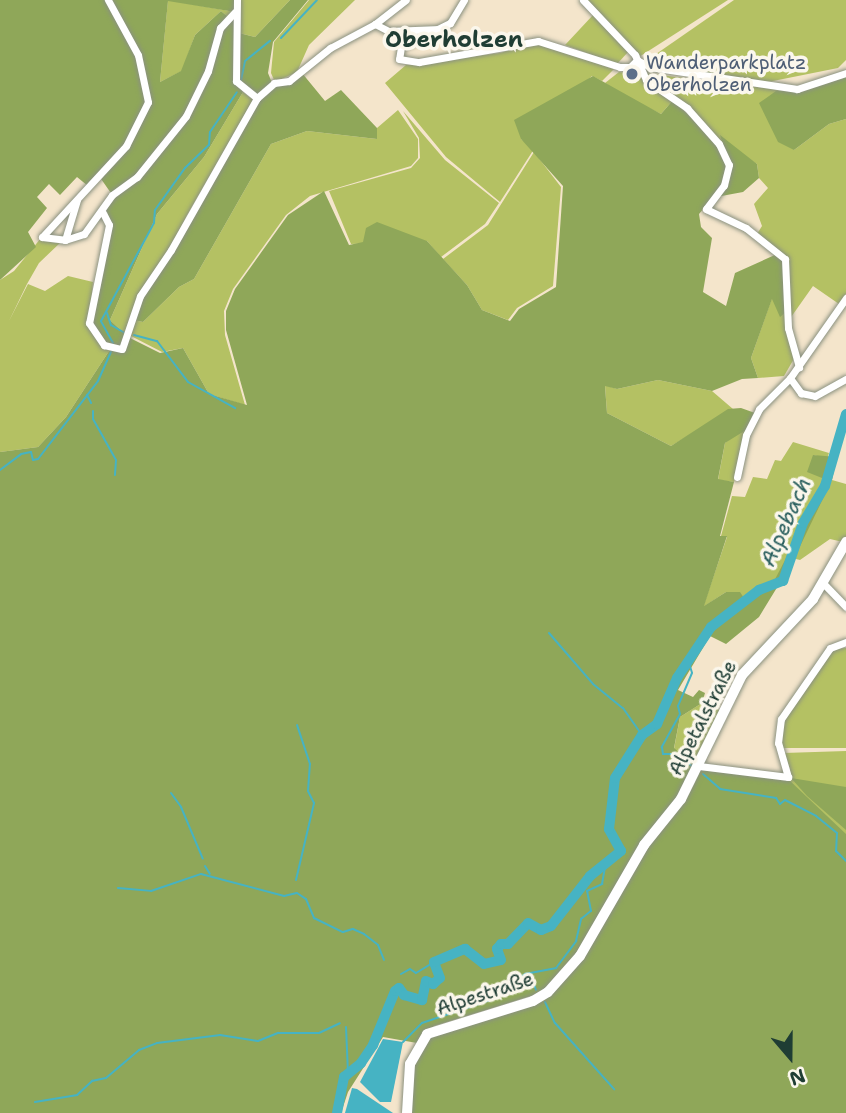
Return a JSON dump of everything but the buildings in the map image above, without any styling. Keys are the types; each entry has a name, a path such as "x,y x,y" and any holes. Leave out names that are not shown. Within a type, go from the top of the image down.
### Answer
{"main road":[{"name":"Alpetalstraße","path":"644,845 675,808 699,766 742,676 823,583 846,542"},
{"name":"Alpestraße","path":"407,1113 410,1064 419,1044 437,1028 533,1001 548,992 580,956 644,845"}],"street":[{"path":"108,0 138,55 148,102 126,146 42,237 65,240 84,234 104,214 112,195 137,177 186,116 208,72 220,28 235,12"},
{"path":"237,0 236,81 257,99"},
{"path":"104,214 109,225 89,323 93,335 104,345 122,349 140,296 171,250 257,99 274,83 289,81 330,48 375,24 406,0"},
{"path":"464,0 457,17 440,29 401,47 399,59 419,62 538,41 620,67 638,60"},
{"path":"583,0 638,60 650,67 797,89 846,73"},
{"path":"375,24 389,31 440,29"},
{"path":"638,60 646,80 704,125 729,165 724,186 706,209 746,228 785,259 788,328 799,367"},
{"path":"65,240 77,200"},
{"path":"737,477 746,435 759,410 799,367 846,298"},
{"path":"790,378 801,393 815,396 846,379"},
{"path":"823,583 846,607"},
{"path":"699,766 788,776 778,743 781,719 830,648 846,642"}],"green space":[{"path":"0,0 236,0 235,12 168,1 160,82 181,71 195,35 221,11 234,22 235,81 243,92 204,157 157,214 110,320 127,336 122,348 105,344 91,322 111,225 106,208 113,196 99,176 88,186 77,177 60,195 49,184 37,197 47,208 28,232 36,247 0,280"},
{"path":"168,0 235,12 228,17 221,11 195,35 182,71 160,82"},
{"path":"239,0 290,0 255,37 239,33"},
{"path":"290,0 308,0 273,42 268,73 272,83 257,97 241,87 236,69 239,33 255,37"},
{"path":"309,0 355,0 309,45 297,72 275,82 271,73 274,42"},
{"path":"585,0 728,0 639,57"},
{"path":"734,0 846,0 846,60 838,68 768,82 652,66 646,61"},
{"path":"594,14 629,51 617,64 565,45"},
{"path":"534,43 614,69 602,81 592,76 521,139 534,149 500,202 446,157 385,83 406,65 500,53"},
{"path":"619,72 636,74 673,100 661,114 624,96 605,83"},
{"path":"302,73 325,101 341,90 377,128 377,139 307,131 271,144 194,279 179,287 143,322 133,320 136,307 258,99 274,84"},
{"path":"644,73 783,90 794,150 829,124 846,119 846,294 839,304 813,286 789,320 789,263 757,234 762,226 754,204 768,188 759,178 757,164 720,142"},
{"path":"593,76 661,114 673,100 718,144 728,165 724,185 699,214 701,227 712,238 703,292 726,306 735,273 777,254 784,259 786,312 780,317 772,299 751,358 758,378 742,379 712,391 658,380 617,389 605,386 607,413 671,446 728,409 741,408 755,413 746,430 725,443 718,479 734,482 720,536 727,536 704,606 726,592 740,592 744,598 773,583 827,480 807,472 813,455 837,457 832,480 792,563 759,617 726,644 710,636 678,690 693,697 699,690 705,693 702,703 680,717 674,748 696,767 578,955 547,991 434,1026 417,1043 383,1037 348,1092 341,1113 0,1113 0,452 38,447 66,417 111,348 122,351 130,338 160,353 183,348 209,394 247,405 226,330 226,311 235,289 288,215 324,191 349,245 363,242 366,228 377,222 427,241 467,285 482,310 510,321 519,309 556,287 563,186 521,139 514,120"},
{"path":"846,77 846,119 829,124 794,150 778,142 759,103 776,91"},
{"path":"243,92 253,100 187,215 127,336 110,320 157,214 204,157"},
{"path":"398,110 418,139 418,158 411,166 310,196 286,215 233,289 224,311 225,335 245,405 209,394 183,348 162,352 131,336 133,320 143,322 179,287 194,279 271,144 307,131 377,139 377,128"},
{"path":"403,111 445,160 499,203 485,224 441,257 427,241 351,244 329,191 411,168 420,158 419,138"},
{"path":"720,135 757,164 759,178 743,192 716,197 730,165"},
{"path":"534,152 561,187 553,286 517,308 508,320 482,310 467,285 443,259 488,225"},
{"path":"41,238 62,241 39,263 27,284 9,321 28,284 45,291 68,276 93,282 89,323 93,335 111,348 66,417 38,447 0,452 0,280 14,271"},
{"path":"772,298 786,312 795,357 784,376 758,378 751,358"},
{"path":"658,380 712,391 733,409 671,446 607,413 605,385 617,389"},
{"path":"741,430 746,430 734,482 718,480 725,443"},
{"path":"793,442 829,453 827,459 814,455 828,480 804,518 785,565 773,583 744,598 726,592 703,607 727,537 721,536 732,496 745,497 753,477 767,479 775,460 781,461"},
{"path":"832,480 846,484 846,536 843,542 830,539 800,560 792,558"},
{"path":"846,648 846,748 783,748 779,733 783,720 831,649"},
{"path":"702,703 722,711 696,767 674,749 680,717"},
{"path":"846,751 846,901 781,779 790,769 784,753"},
{"path":"701,770 788,779 846,834 846,1113 408,1113 412,1064 428,1035 550,993"},
{"path":"791,778 846,787 846,830 807,796"}],"water":[{"path":"383,1039 403,1042 391,1102 380,1102 360,1082"},
{"path":"352,1088 357,1089 393,1113 345,1113"}],"waterway":[{"path":"281,38 317,0"},
{"path":"241,80 245,61 270,41"},
{"path":"113,343 101,321 154,223 155,210 185,168 209,145 210,132 237,92"},
{"path":"107,313 111,325 125,333"},
{"path":"134,335 157,341 188,382 235,408"},
{"path":"0,470 21,454 31,452 33,460 38,459 98,381 111,352"},
{"path":"87,395 91,403"},
{"path":"93,411 93,419 116,460 115,475"},
{"name":"Alpebach","path":"337,1113 344,1077 361,1063 373,1045 395,991 399,988 404,995 422,1000 426,981 433,984 440,978 434,962 465,949 484,964 501,960 497,949 501,944 508,944 528,923 541,930 551,926 590,876 621,851 609,829 615,778 642,735 657,724 677,678 711,627 759,590 783,581 803,523 825,486 846,414"},
{"path":"549,633 593,684 623,708 642,735"},
{"path":"689,663 692,673 678,706 680,714 662,747 663,754 676,754 693,767"},
{"path":"296,880 314,803 308,791 310,764 297,725"},
{"path":"703,774 720,789 776,798 780,804 785,800 816,816 837,833 836,851 846,861"},
{"path":"171,793 181,807 203,859"},
{"path":"205,866 210,874"},
{"path":"403,1042 422,1023 493,999 525,974 556,968 576,941 581,919 591,911 587,891 602,884 605,867"},
{"path":"118,888 151,891 201,874 284,896 297,893 306,899 314,918 343,932 353,929 364,934 378,945 384,960"},
{"path":"401,974 410,969 416,973 434,962"},
{"path":"530,975 536,990"},
{"path":"545,1002 555,1023 614,1089"},
{"path":"35,1102 77,1095 92,1081 106,1078 139,1050 157,1043 220,1035 258,1041 278,1033 319,1033 340,1023"},
{"path":"346,1027 348,1073"}],"place":[{"name":"Wanderparkplatz Oberholzen","path":"632,74"}],"district":[{"name":"Oberholzen","path":"454,39"}]}
